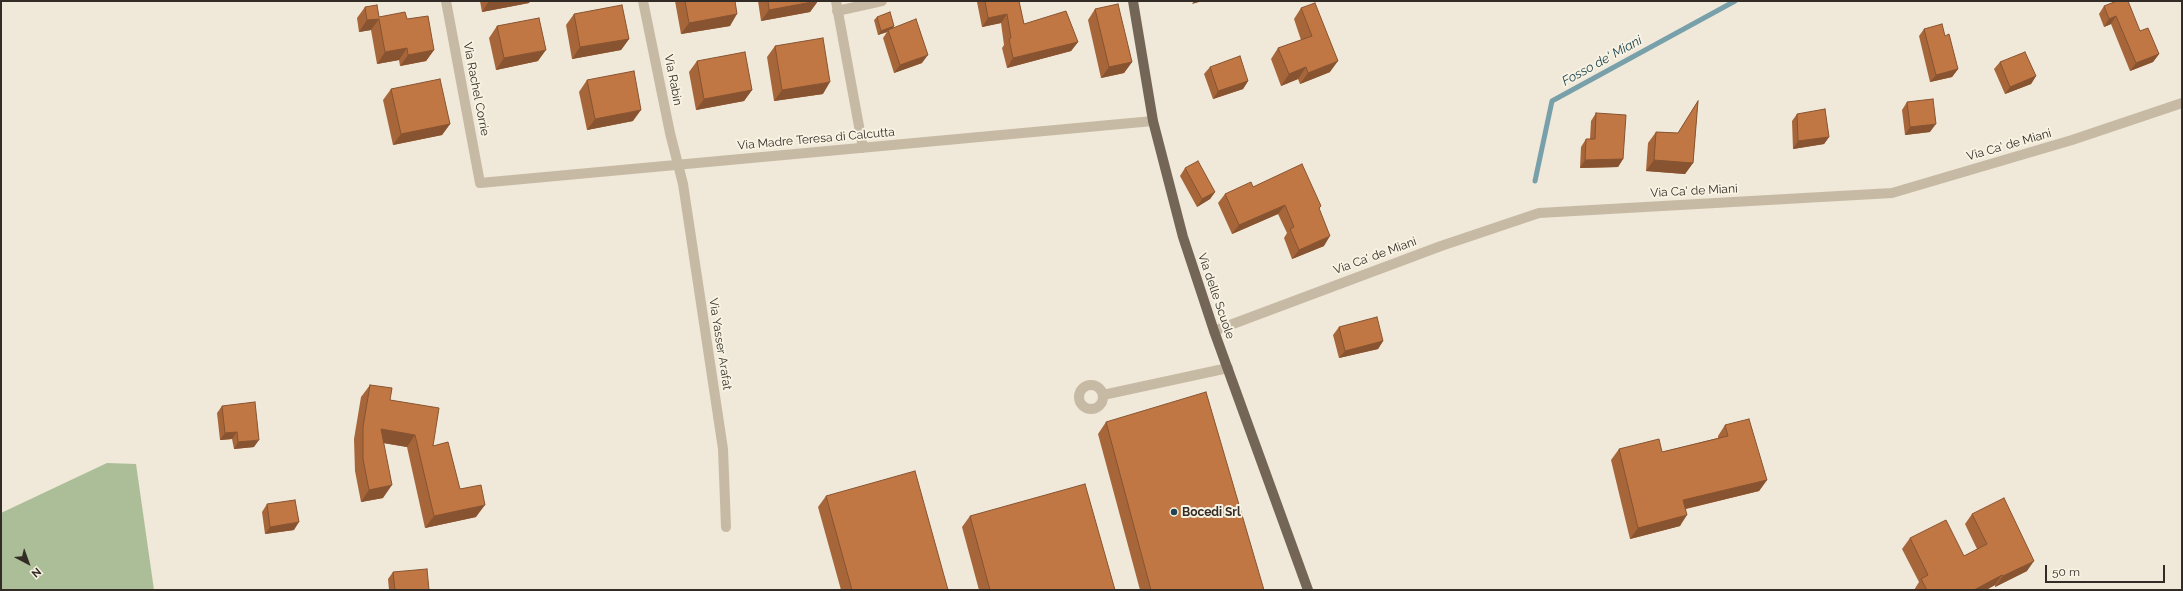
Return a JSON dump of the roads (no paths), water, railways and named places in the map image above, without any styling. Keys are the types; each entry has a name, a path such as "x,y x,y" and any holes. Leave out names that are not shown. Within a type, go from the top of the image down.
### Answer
{"main road":[{"name":"Via delle Scuole","path":"1133,1 1153,121 1183,237 1214,331 1308,590"}],"street":[{"name":"Via Rachel Corrie","path":"446,1 480,182"},
{"name":"Via Rabin","path":"643,1 670,132 679,164"},
{"path":"863,148 837,6 882,1"},
{"name":"Via Ca' de Miani","path":"1214,331 1442,246 1539,213 1892,193 2072,140 2182,103"},
{"name":"Via Madre Teresa di Calcutta","path":"480,182 1153,121"},
{"name":"Via Yasser Arafat","path":"679,164 723,449 726,527"},
{"path":"1103,395 1228,368"}],"waterway":[{"name":"Fosso de' Miani","path":"1535,181 1552,101 1735,1"}],"place":[{"name":"Bocedi Srl","path":"1174,512"}]}
